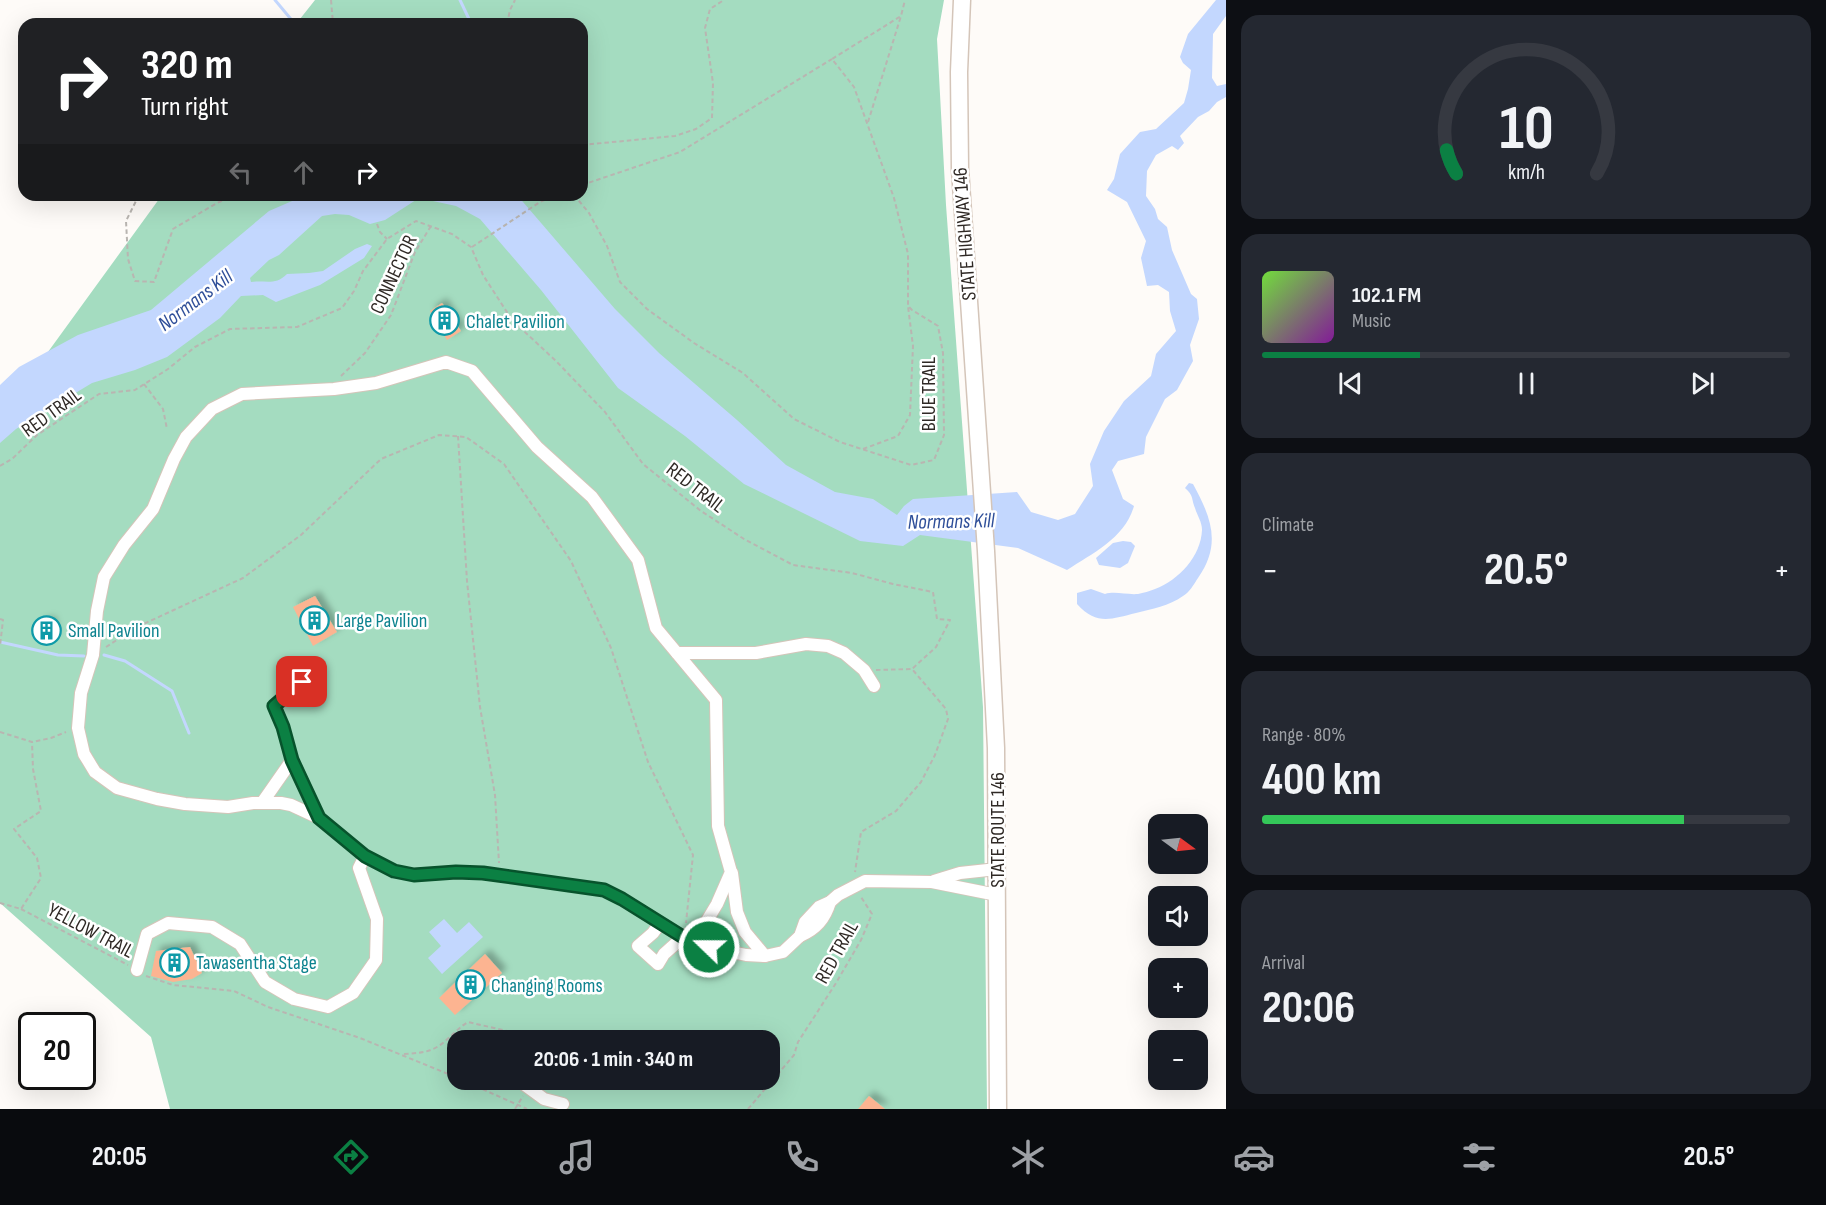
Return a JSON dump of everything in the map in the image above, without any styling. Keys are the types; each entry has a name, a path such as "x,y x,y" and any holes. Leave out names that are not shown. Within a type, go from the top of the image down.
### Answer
{"main road":[{"name":"STATE HIGHWAY 146","path":"962,0 958,72 960,170 986,550"},
{"name":"STATE ROUTE 146","path":"986,550 996,748 998,1109"}],"lane":[{"path":"765,956 745,932 737,912 731,872 718,826 716,700 656,628 638,561 592,497 537,447 472,371 447,362 376,383 334,389 242,394 212,409 186,437 153,509 124,545 104,577 97,611 93,656 81,693 78,728 84,754 95,772 117,788 158,800 185,804 228,807 262,803 291,805 319,818 365,856 394,871 414,875 456,872 500,875 604,890 683,937 709,947 746,955 765,956 783,952 800,936 813,931 826,915 830,902 838,895 865,881 932,882 997,895"},
{"path":"676,653 756,653 806,644 828,646 844,653 864,670 874,686"},
{"path":"317,670 274,706 283,727 292,760 319,818"},
{"path":"262,803 292,760"},
{"path":"137,970 147,934 168,922 212,927 240,944 265,982 294,999 328,1007 353,993 376,960 377,919 360,868 365,856"},
{"path":"932,882 960,873 997,869"},
{"path":"660,923 653,933 638,946 658,964 664,954 683,937 705,924 731,872"},
{"path":"532,1090 544,1099 568,1105"}],"path":[{"path":"331,0 332,18"},
{"path":"508,18 515,0"},
{"path":"588,144 675,136 696,129 711,118 713,83 705,28 710,9 724,0"},
{"path":"867,123 905,0"},
{"path":"588,183 680,152 901,16"},
{"path":"832,59 854,87 894,198 908,254 908,306 913,346 910,415 898,436 861,449"},
{"path":"136,201 126,221 128,259 135,281 154,282 173,228 222,201"},
{"path":"432,225 452,234 471,247 542,201"},
{"name":"BLUE TRAIL","path":"579,201 607,246 620,282 647,309 694,343 742,373 794,419 840,442 911,465 934,460 944,435 943,353 938,326 908,306"},
{"name":"RED TRAIL","path":"0,466 12,459 37,435 99,394 135,390 168,369 195,347 230,329 297,327 342,308 354,291 363,270 387,239 416,221 432,225"},
{"path":"377,224 380,232 387,239"},
{"name":"CONNECTOR","path":"334,389 342,374 365,353 391,315 415,252 432,225"},
{"name":"RED TRAIL","path":"471,247 483,275 512,320 556,361 604,412 643,464 701,511 744,539 793,565 852,573 933,592 937,619 950,620 936,647 912,669"},
{"path":"144,384 164,409 167,429"},
{"path":"93,656 137,627 243,578 301,535 381,459 439,435 466,437 504,464 571,561 611,648 648,762 693,855 683,937"},
{"path":"458,436 467,581 480,707 495,795 500,875"},
{"path":"0,619 3,620 0,646"},
{"path":"855,886 861,832 896,811 921,782 935,755 948,719 946,709 912,669 864,670"},
{"path":"0,732 32,742 78,728"},
{"path":"0,903 21,909 41,878 37,858 14,829 41,811 33,769 32,742"},
{"name":"RED TRAIL","path":"748,1109 794,1055 798,1042 861,940 872,914 855,886"},
{"name":"YELLOW TRAIL","path":"21,909 154,980 173,985 234,991 267,1007 360,1038 447,1073"},
{"path":"456,1030 468,1022 503,1030"},
{"path":"402,1054 424,1053 437,1047 447,1038"},
{"path":"485,1090 527,1109"},
{"path":"515,1109 518,1104"}],"green space":[{"path":"315,0 944,0 937,39 946,205 983,707 987,1109 170,1109 151,1037 0,903 0,418 158,201 588,201 588,18 301,18"}],"water":[{"name":"Normans Kill","path":"1216,0 1226,0 1226,16 1213,34 1212,78 1217,86 1226,84 1226,97 1198,117 1180,136 1184,143 1178,150 1172,146 1156,155 1147,171 1146,196 1155,209 1158,219 1167,227 1172,250 1191,294 1197,299 1199,319 1190,345 1193,361 1177,390 1165,399 1146,437 1144,454 1118,461 1112,470 1123,499 1134,506 1130,517 1107,544 1067,570 1018,548 920,535 903,546 860,541 744,484 685,436 618,388 541,290 480,219 456,206 433,201 522,201 615,309 659,353 786,465 835,492 873,499 897,515 913,499 1017,492 1031,512 1058,520 1075,514 1093,486 1090,464 1104,431 1124,401 1151,376 1156,354 1176,331 1170,311 1169,292 1158,285 1147,286 1141,258 1146,241 1127,202 1107,190 1114,179 1120,154 1140,132 1156,129 1184,103 1191,70 1180,57 1188,34"},
{"name":"Normans Kill","path":"292,201 414,201 385,220 370,224 349,215 322,216 279,255 269,260 250,278 251,282 274,281 287,274 323,271 355,249 367,244 372,246 364,258 320,285 276,302 263,295 241,296 220,318 167,357 135,370 92,383 16,429 0,443 0,385 19,367 78,335 151,310 269,211"},
{"path":"1189,483 1193,484 1205,508 1212,542 1205,566 1189,591 1166,605 1112,619 1091,616 1084,611 1077,604 1077,593 1091,589 1105,594 1142,593 1164,585 1187,566 1198,549 1202,530 1191,495 1185,488"},
{"path":"1131,542 1135,546 1128,563 1120,568 1099,565 1096,558 1113,543"},
{"path":"444,919 457,933 469,922 483,937 442,974 428,958 441,946 429,932"}],"building":[{"name":"Chalet Pavilion","path":"442,303 461,331 447,340 430,311"},
{"name":"Large Pavilion","path":"315,596 337,632 313,646 293,607"},
{"name":"Small Pavilion","path":"51,621 54,637 44,640 40,623"},
{"name":"Tawasentha Stage","path":"190,947 202,973 192,979 173,982 151,976 156,951"},
{"name":"Changing Rooms","path":"485,954 502,973 455,1015 439,998"},
{"path":"869,1096 885,1109 858,1109"}],"waterway":[{"path":"275,0 290,18"},
{"path":"460,0 469,18"},
{"path":"0,642 58,655 84,656"},
{"path":"104,655 125,661 172,691 189,733"}],"place":[{"name":"Chalet Pavilion","path":"445,321"},
{"name":"Large Pavilion","path":"315,620"},
{"name":"Small Pavilion","path":"47,630"},
{"name":"Tawasentha Stage","path":"175,962"},
{"name":"Changing Rooms","path":"470,985"}],"route":[{"path":"302,682 274,706 283,727 292,760 319,818 365,856 394,871 414,875 483,873 604,890 683,937 709,947"}]}
